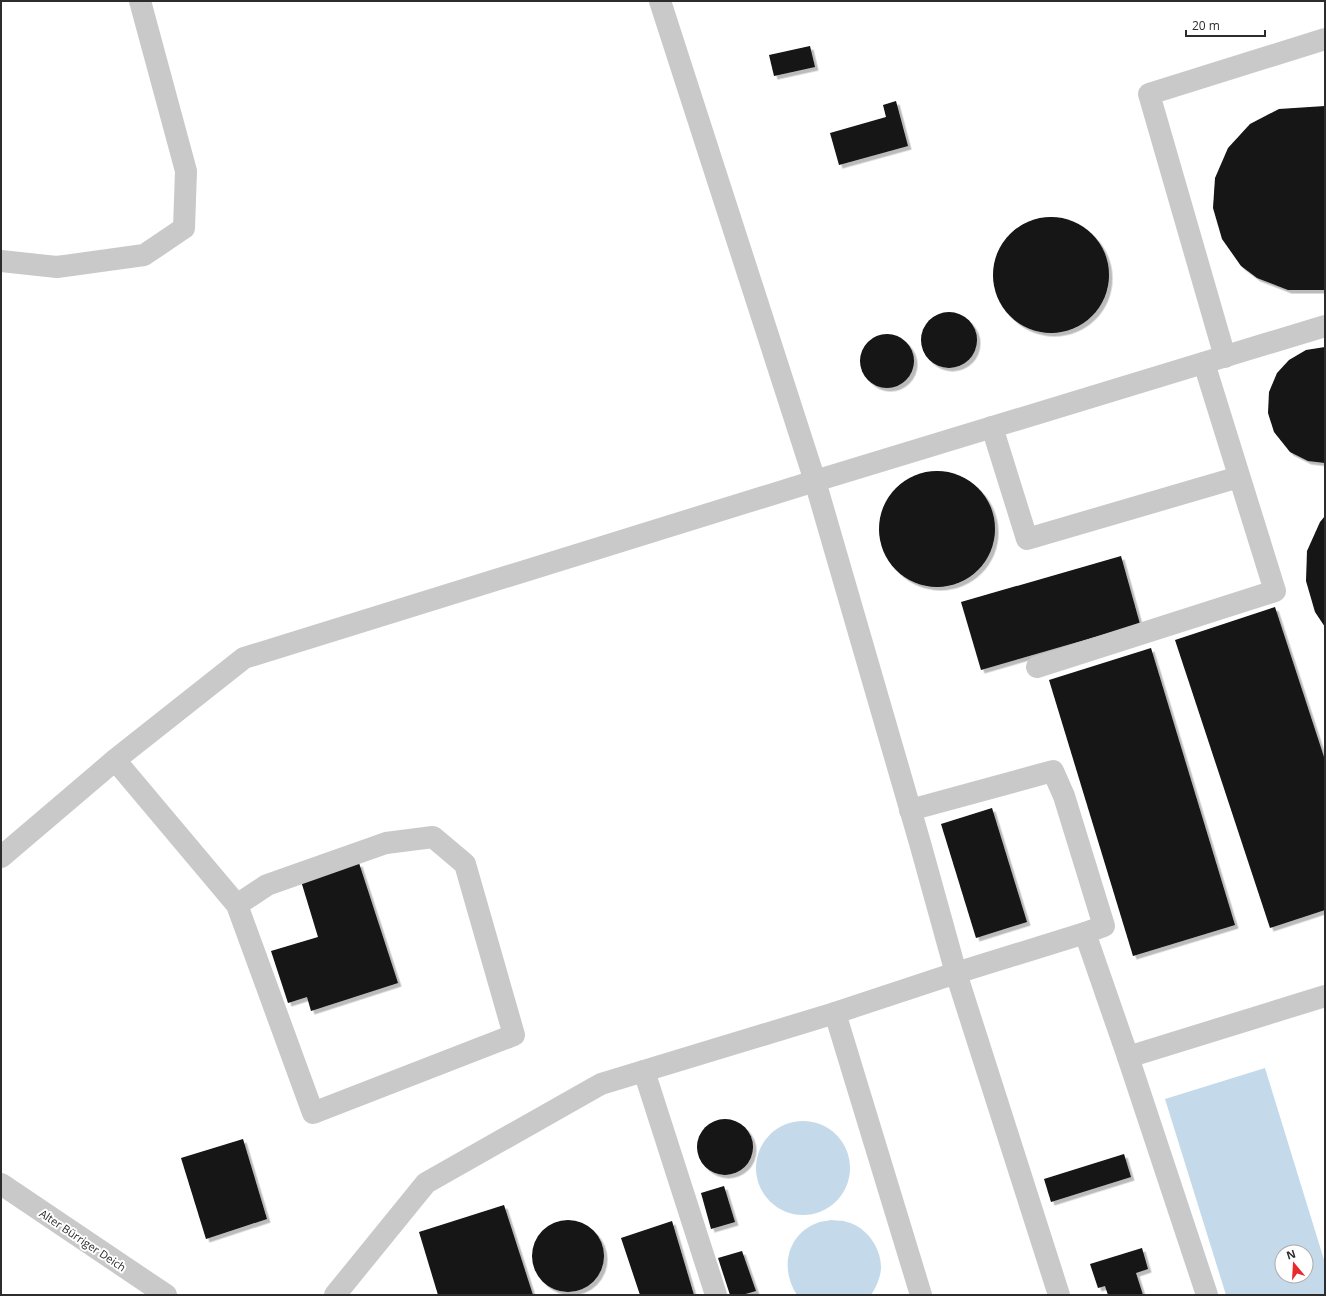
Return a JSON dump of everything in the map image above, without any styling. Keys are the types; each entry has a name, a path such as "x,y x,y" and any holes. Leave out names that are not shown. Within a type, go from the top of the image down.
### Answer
{"lane":[{"path":"1,261 57,267 144,255 184,228 186,171 140,1"},
{"path":"660,1 815,481 956,973 1059,1295"},
{"path":"1225,357 1149,94 1325,39"},
{"path":"1,857 115,760 244,658 815,481 1325,326"},
{"path":"1037,667 1275,591 1204,363"},
{"path":"992,427 1027,539 1239,477"},
{"path":"115,760 237,905 313,1113 514,1035 465,864 432,837 386,843 267,885 237,905"},
{"path":"335,1295 426,1183 602,1084 836,1013 1104,926 1064,796 1053,771 910,810"},
{"path":"1085,933 1207,1295"},
{"path":"1128,1057 1325,996"},
{"path":"836,1013 922,1295"},
{"path":"644,1071 716,1295"},
{"name":"Alter Bürriger Deich","path":"1,1184 166,1295"}],"water":[{"path":"1265,1068 1325,1263 1325,1295 1226,1295 1165,1099"},
{"path":"803,1121 821,1125 836,1135 846,1150 850,1168 846,1186 836,1201 821,1211 803,1215 785,1211 770,1201 760,1186 756,1168 760,1150 770,1135 785,1125"},
{"path":"832,1220 845,1221 861,1229 872,1240 876,1247 881,1261 881,1269 878,1283 871,1295 797,1295 789,1275 788,1264 789,1254 793,1244 798,1236 807,1229 819,1222"}],"building":[{"path":"810,46 815,67 774,76 769,55"},
{"path":"896,101 908,146 839,165 830,133 886,117 883,105"},
{"path":"1325,106 1325,290 1288,290 1257,278 1241,266 1222,239 1213,208 1215,178 1228,148 1250,124 1279,109"},
{"path":"1051,217 1062,218 1073,222 1092,234 1104,253 1108,264 1108,286 1104,297 1092,316 1073,328 1062,332 1051,333 1040,332 1029,328 1010,316 998,297 994,286 993,275 994,264 998,253 1010,234 1029,222 1040,218"},
{"path":"949,312 960,314 969,320 975,329 977,340 975,351 969,360 960,366 949,368 938,366 929,360 923,351 921,340 923,329 929,320 938,314"},
{"path":"882,334 892,334 902,338 910,346 914,356 914,366 910,376 902,384 892,388 882,388 872,384 864,376 860,366 860,356 864,346 872,338"},
{"path":"1325,347 1325,463 1308,461 1290,452 1274,432 1268,413 1269,392 1277,373 1289,360 1306,350"},
{"path":"937,471 948,472 959,476 978,488 990,507 994,518 994,540 990,551 978,570 959,582 948,586 937,587 926,586 915,582 896,570 884,551 880,540 879,529 880,518 884,507 896,488 915,476 926,472"},
{"path":"1325,516 1325,627 1315,612 1306,581 1307,551 1320,522"},
{"path":"1121,556 1140,624 981,670 961,602"},
{"path":"1275,607 1325,760 1325,910 1270,928 1175,640"},
{"path":"1151,648 1235,925 1133,956 1049,680"},
{"path":"992,808 1027,922 976,938 941,824"},
{"path":"359,863 398,983 311,1011 307,997 288,1003 271,951 318,937 301,881"},
{"path":"725,1119 736,1121 745,1127 751,1136 753,1147 751,1158 745,1167 736,1173 725,1175 714,1173 705,1167 699,1158 697,1147 699,1136 705,1127 714,1121"},
{"path":"243,1139 267,1219 206,1239 181,1158"},
{"path":"1124,1154 1131,1177 1051,1202 1044,1179"},
{"path":"724,1186 735,1222 711,1229 701,1193"},
{"path":"504,1205 533,1295 438,1295 419,1232"},
{"path":"568,1220 588,1226 598,1236 604,1256 598,1276 588,1286 568,1292 548,1286 538,1276 532,1256 538,1236 548,1226"},
{"path":"672,1221 694,1295 640,1295 621,1238"},
{"path":"1142,1248 1148,1269 1136,1273 1143,1295 1108,1295 1105,1286 1098,1288 1090,1264"},
{"path":"742,1251 756,1291 742,1295 730,1295 718,1258"}]}
